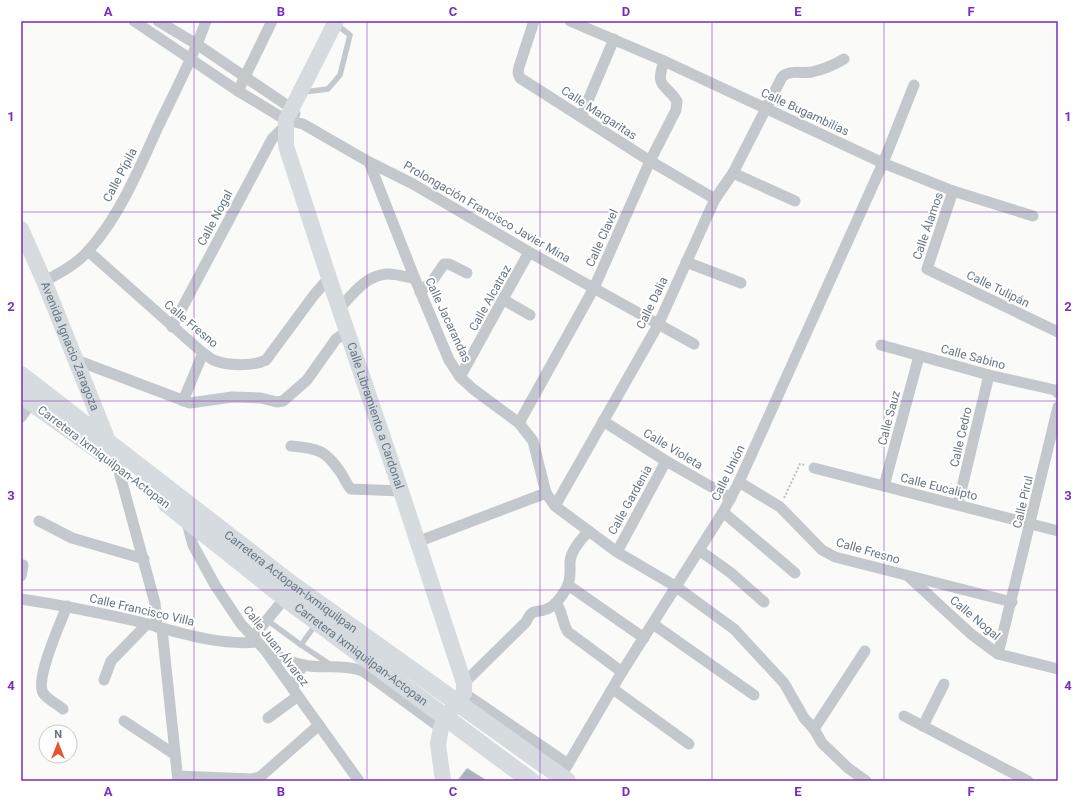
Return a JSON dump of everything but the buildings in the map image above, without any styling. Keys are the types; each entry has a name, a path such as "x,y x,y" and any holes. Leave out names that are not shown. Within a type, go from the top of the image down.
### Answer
{"main road":[{"name":"Carretera Actopan-Ixmiquilpan","path":"21,375 290,583 461,693 565,774"},
{"name":"Carretera Ixmiquilpan-Actopan","path":"26,398 117,464 284,598 318,622 443,723 531,781"}],"street":[{"path":"134,21 238,91 287,118"},
{"path":"158,21 198,45 246,77 287,118"},
{"name":"Calle Pípila","path":"44,281 66,270 88,251 106,227 137,176 198,45 206,21"},
{"path":"238,91 272,21"},
{"name":"Calle Margaritas","path":"534,21 518,67 520,78 650,161 715,199"},
{"name":"Calle Bugambilias","path":"570,21 664,61 883,162 953,191 1033,216"},
{"path":"287,118 336,22"},
{"path":"581,117 614,39"},
{"name":"Calle Dalia","path":"555,506 658,324 715,199 733,173 782,77 787,73 810,72 830,68 844,59"},
{"name":"Calle Clavel","path":"519,423 594,288 650,161 676,110 677,102 664,89 660,81 659,74 664,61"},
{"name":"Calle Unión","path":"565,774 622,672 653,624 675,586 700,550 740,482 883,162 914,85"},
{"name":"Prolongación Francisco Javier Mina","path":"287,118 303,124 370,162 414,184 529,252 694,344"},
{"name":"Calle Libramiento a Cardonal","path":"287,118 286,146 328,278 401,491 461,693"},
{"name":"Calle Nogal","path":"172,327 272,139 287,118"},
{"name":"Calle Jacarandas","path":"370,162 420,292 449,360 460,377 473,389 519,423 533,441 546,493 555,506 617,552 675,586 734,629 784,683 804,718 814,729 822,743 848,768 866,781"},
{"path":"733,173 794,201"},
{"name":"Calle Álamos","path":"927,269 953,191"},
{"name":"Avenida Ignacio Zaragoza","path":"21,229 44,281 117,464"},
{"name":"Calle Fresno","path":"88,251 202,353 216,361 249,365 258,364 266,360 328,278"},
{"name":"Calle Alcatraz","path":"460,377 504,300 529,252"},
{"path":"686,262 741,283"},
{"path":"420,292 433,280 444,264 448,264 468,272"},
{"name":"Calle Tulipán","path":"927,269 1058,332"},
{"path":"339,310 360,286 371,278 387,274 415,279"},
{"path":"504,300 530,315"},
{"path":"76,360 183,401 202,402 232,396 261,398 277,402 283,401 307,380 336,339 347,332"},
{"name":"Calle Sabino","path":"881,345 989,375 1054,390 1058,393"},
{"path":"183,401 202,353"},
{"name":"Calle Sauz","path":"884,486 919,356"},
{"name":"Calle Cedro","path":"958,504 989,375"},
{"path":"21,417 26,398"},
{"name":"Calle Pirul","path":"998,654 1031,524 1053,447 1058,407"},
{"name":"Calle Violeta","path":"603,421 666,461 731,498"},
{"path":"291,446 319,449 333,461 347,485 351,489 401,491"},
{"name":"Calle Gardenia","path":"617,552 666,461"},
{"path":"117,464 155,603 155,627 178,779 251,779 260,777 319,725"},
{"name":"Calle Eucalipto","path":"814,468 1058,530"},
{"name":"Calle Fresno","path":"740,482 780,507 822,550 834,557 1012,602"},
{"path":"417,542 546,493"},
{"path":"723,512 795,573"},
{"name":"Calle Juan Álvarez","path":"186,519 194,545 212,578 241,624 265,650 359,781"},
{"path":"39,521 72,538 144,559"},
{"path":"443,781 438,744 443,723 461,693 526,622 529,614 535,610 547,609 556,603 568,585 571,576 570,561 573,551 588,531"},
{"path":"700,550 731,573 764,602"},
{"path":"21,576 23,565"},
{"name":"Calle Nogal","path":"908,576 971,634 998,654 1058,669"},
{"path":"568,585 644,638"},
{"path":"255,639 284,598"},
{"name":"Calle Francisco Villa","path":"21,599 67,606 225,642 244,643 255,639"},
{"path":"556,603 560,608 564,626 568,632 622,672"},
{"path":"63,709 43,693 41,684 43,670 67,606"},
{"path":"653,624 754,695"},
{"path":"104,680 111,661 155,627"},
{"path":"265,650 285,660 304,665 336,668 349,666 363,671 443,723"},
{"path":"814,729 865,651"},
{"path":"268,718 295,692 298,673 304,665"},
{"path":"923,726 944,684"},
{"path":"613,689 689,744"},
{"path":"904,716 1028,781"},
{"path":"124,721 174,754"}],"lane":[{"path":"299,92 328,89 340,75 350,35 336,22"},
{"path":"267,620 336,668"},
{"path":"301,645 318,622"}],"path":[{"path":"780,507 800,464 814,468"}]}
